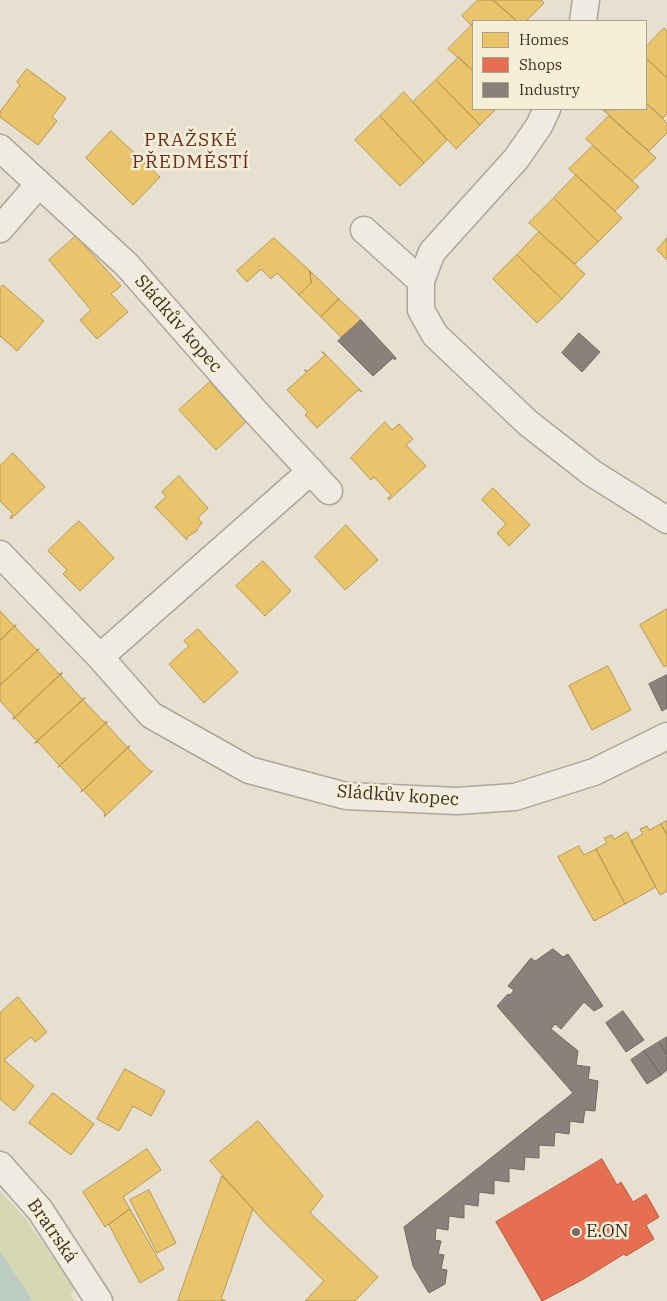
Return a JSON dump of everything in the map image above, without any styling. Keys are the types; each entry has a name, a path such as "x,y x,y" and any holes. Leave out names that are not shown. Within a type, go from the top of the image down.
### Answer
{"street":[{"path":"583,20 586,0"},
{"path":"547,110 539,126 516,159 432,252 420,281 422,310 435,335 504,402 592,473 667,520"},
{"name":"Sládkův kopec","path":"0,148 127,265 253,409 330,490"},
{"path":"0,229 39,184"},
{"path":"364,230 420,281"},
{"path":"100,657 311,471"},
{"name":"Sládkův kopec","path":"0,554 100,657 150,715 249,770 346,796 457,801 515,796 594,772 667,736"},
{"name":"Bratrská","path":"0,1165 40,1210 99,1301"}],"green space":[{"path":"0,1191 25,1218 75,1289 70,1295 75,1301 33,1301 0,1251"}],"shaded area":[{"path":"0,1251 33,1301 0,1301"}],"building: Homes":[{"path":"478,0 493,0 516,20 472,20 472,26 462,16"},
{"path":"493,0 541,0 544,3 527,20 516,20"},
{"path":"472,25 472,70 448,49"},
{"path":"664,28 667,31 667,78 647,59 647,46"},
{"path":"459,57 472,70 472,110 495,110 480,125 436,80"},
{"path":"647,59 667,78 667,114 663,118 647,104"},
{"path":"27,69 66,98 52,117 57,121 38,145 0,117 0,112 20,85 17,82"},
{"path":"436,80 480,125 456,149 413,102"},
{"path":"404,92 447,140 424,163 380,116"},
{"path":"647,104 667,123 667,133 649,151 603,110 647,110"},
{"path":"380,116 424,163 400,186 355,140"},
{"path":"609,116 656,158 632,181 586,139"},
{"path":"111,131 160,177 133,205 86,158"},
{"path":"593,146 639,187 615,211 569,169"},
{"path":"576,175 622,218 598,242 554,198"},
{"path":"554,198 598,242 575,264 529,223"},
{"path":"539,232 585,274 562,299 517,255"},
{"path":"76,236 121,286 111,294 128,312 97,339 80,320 91,310 49,260"},
{"path":"274,238 310,271 311,283 299,295 277,273 271,279 261,269 247,282 237,271"},
{"path":"667,238 667,260 657,250"},
{"path":"517,255 562,299 537,323 493,279"},
{"path":"310,271 339,299 321,317 299,295 311,283"},
{"path":"3,285 44,321 17,351 0,336 0,288"},
{"path":"339,299 361,320 342,338 321,317"},
{"path":"323,352 362,392 358,390 317,428 305,415 308,412 287,390 307,372 304,370 308,371 325,355"},
{"path":"210,382 246,422 216,450 179,410"},
{"path":"385,422 392,430 399,424 413,439 406,445 426,466 389,500 388,498 391,495 374,477 371,480 351,458"},
{"path":"13,453 45,487 11,519 10,517 13,514 0,501 0,466"},
{"path":"179,476 208,508 198,518 202,523 198,530 187,537 187,540 155,507 166,497 162,492"},
{"path":"493,488 530,525 509,546 497,533 506,524 482,500"},
{"path":"79,521 114,558 80,591 63,574 67,570 48,551"},
{"path":"346,525 378,560 345,590 315,557"},
{"path":"263,561 291,591 265,616 236,586"},
{"path":"667,609 667,665 664,667 640,625"},
{"path":"0,611 14,626 16,625 0,640"},
{"path":"16,625 15,627 37,650 39,649 0,685 0,641"},
{"path":"198,629 238,672 204,703 169,664 189,646 184,641"},
{"path":"39,649 38,651 59,674 62,673 13,719 14,716 0,701 0,686"},
{"path":"608,666 631,710 592,730 569,686"},
{"path":"62,673 61,676 82,699 85,698 35,743 37,741 15,718 13,719"},
{"path":"85,698 83,700 104,722 107,722 58,767 59,765 38,742 35,743"},
{"path":"107,722 106,724 127,747 129,746 81,792 82,789 60,766 58,767"},
{"path":"130,746 128,748 150,771 153,771 104,817 105,813 83,790"},
{"path":"667,821 667,835 661,824"},
{"path":"661,824 667,835 667,891 660,895 631,841 643,834 640,829 647,826 649,830"},
{"path":"627,832 656,887 625,904 596,849 607,843 604,838 612,835 614,839"},
{"path":"579,846 584,855 596,849 625,904 594,921 558,857"},
{"path":"18,997 47,1032 35,1042 31,1037 4,1060 34,1086 14,1111 0,1099 0,1013"},
{"path":"125,1069 165,1091 151,1116 133,1106 119,1131 97,1119"},
{"path":"53,1093 94,1124 71,1155 29,1123"},
{"path":"258,1121 323,1196 310,1213 378,1277 355,1301 305,1301 324,1281 264,1222 210,1161"},
{"path":"147,1149 161,1170 123,1197 130,1209 105,1227 83,1192"},
{"path":"222,1176 253,1209 221,1299 226,1301 178,1301"},
{"path":"149,1190 176,1243 157,1253 130,1200"},
{"path":"130,1209 164,1269 140,1283 109,1225"}],"building: Shops":[{"name":"E.ON","path":"602,1159 617,1185 621,1182 633,1202 646,1194 659,1217 646,1225 654,1239 542,1301 496,1222"}],"building: Industry":[{"path":"361,320 396,358 395,360 393,358 373,376 338,341"},
{"path":"579,333 600,352 582,372 562,353"},
{"path":"667,675 667,708 662,711 649,684"},
{"path":"553,949 563,957 568,954 603,1006 594,1011 584,1002 561,1029 555,1024 551,1029 578,1051 576,1065 590,1067 588,1079 598,1081 595,1111 585,1110 583,1123 570,1121 569,1134 555,1132 554,1146 539,1145 539,1158 525,1157 524,1170 509,1168 509,1182 494,1180 494,1194 479,1192 478,1206 464,1204 464,1218 449,1216 448,1230 436,1228 435,1240 441,1241 438,1254 444,1255 441,1269 447,1270 445,1284 429,1293 413,1266 404,1227 573,1093 497,1006 514,990 508,986 531,958 535,961"},
{"path":"623,1011 644,1040 626,1052 606,1023"},
{"path":"667,1037 667,1055 659,1042"},
{"path":"659,1042 667,1055 667,1070 661,1075 644,1051"},
{"path":"644,1051 661,1075 647,1084 631,1060"}],"place":[{"name":"E.ON","path":"576,1232"}],"district":[{"name":"PRAŽSKÉ PŘEDMĚSTÍ","path":"191,152"}]}
